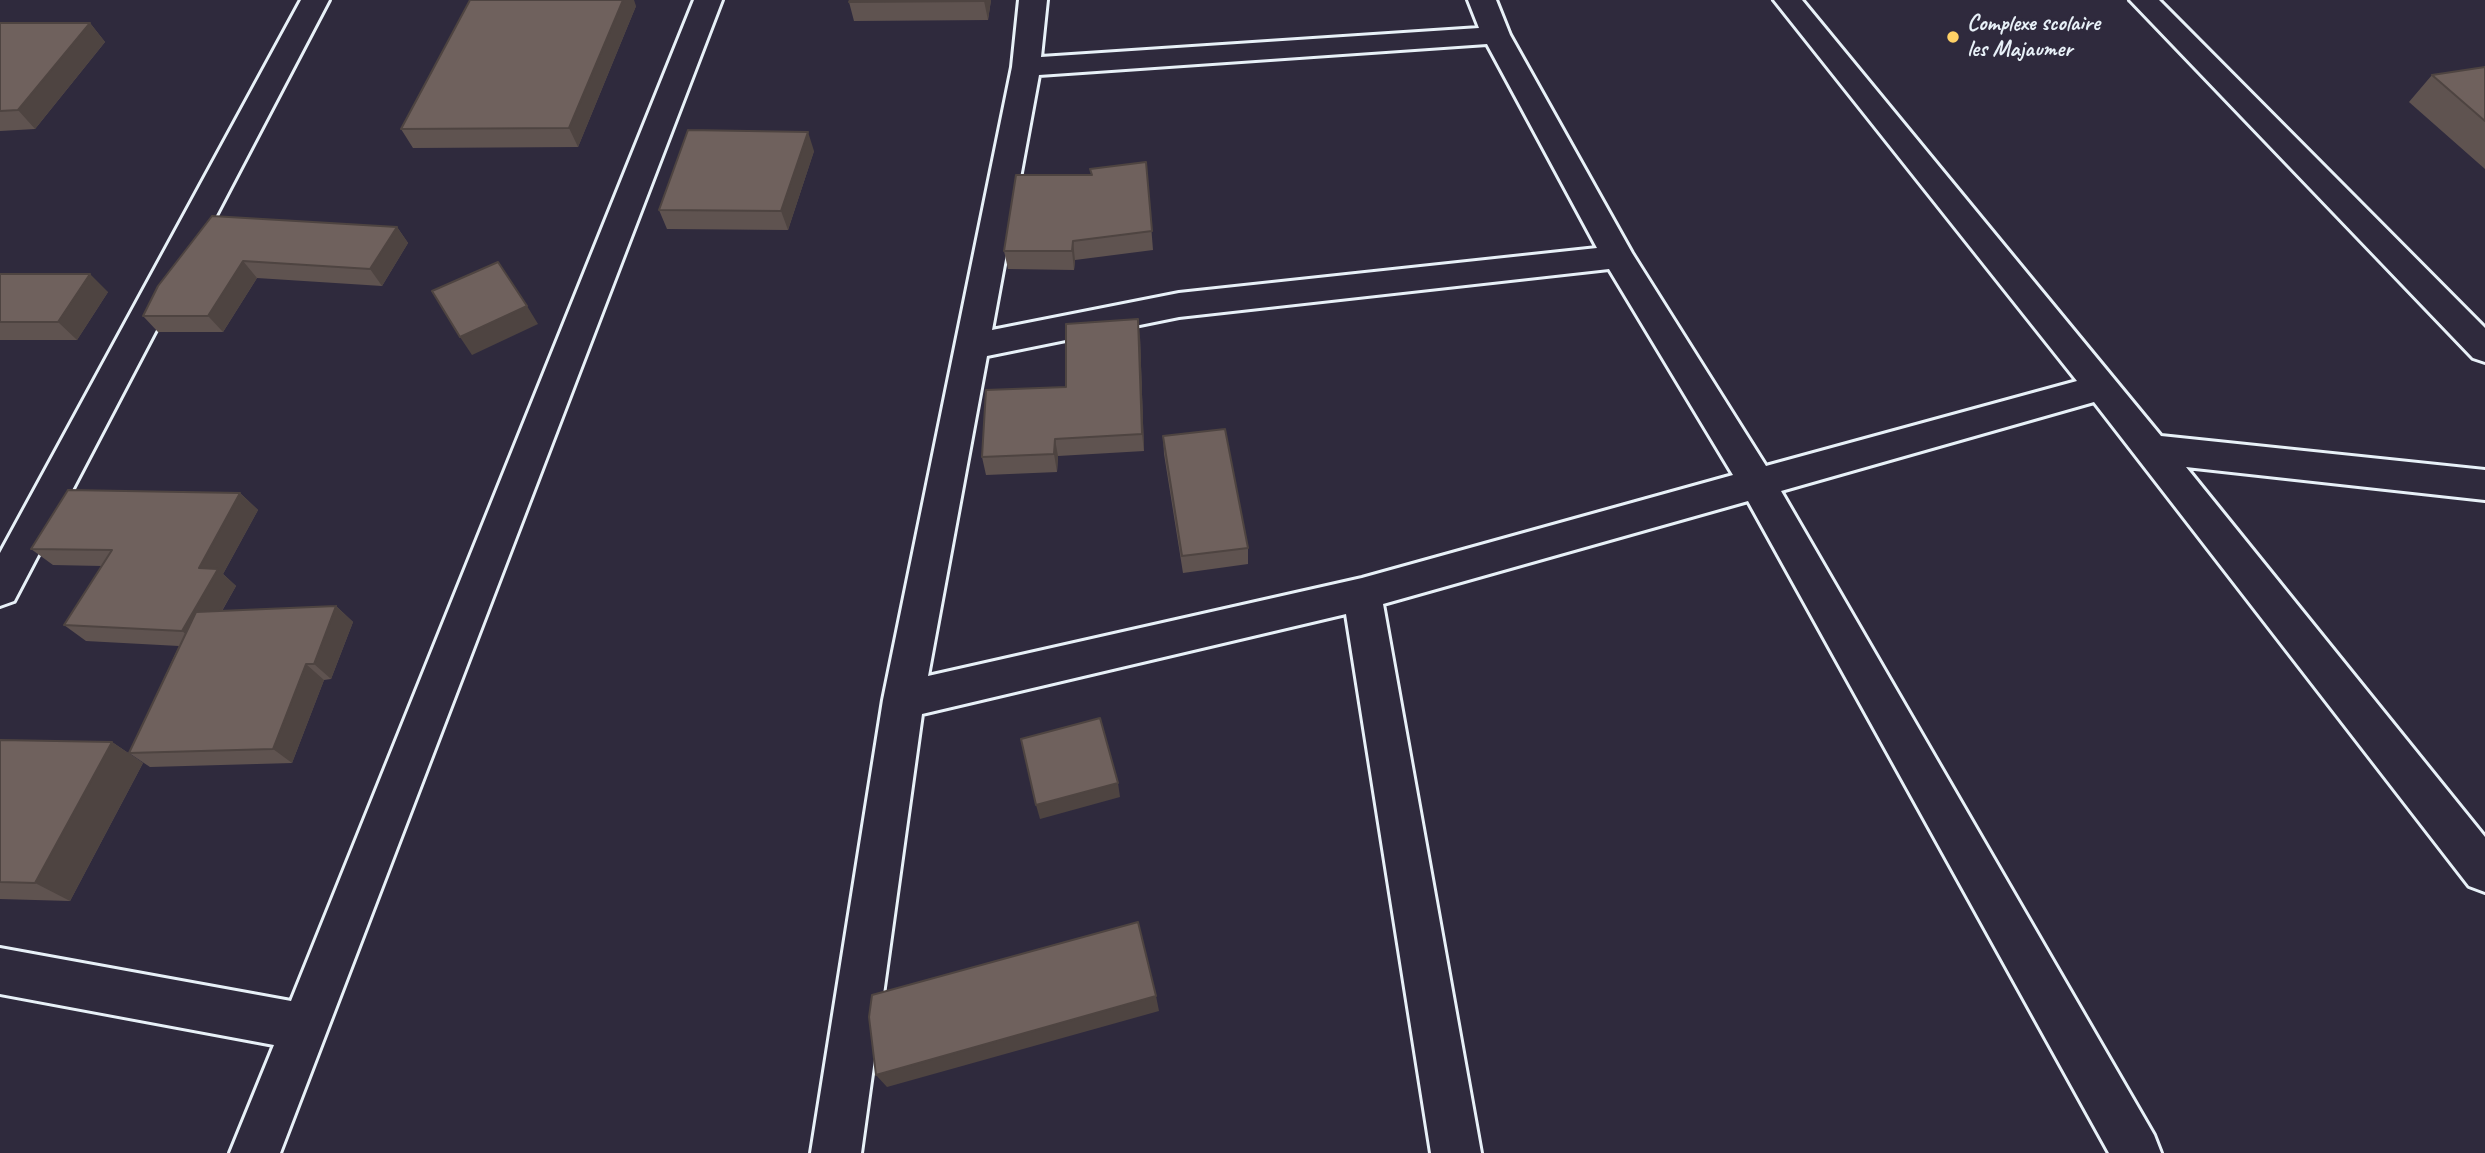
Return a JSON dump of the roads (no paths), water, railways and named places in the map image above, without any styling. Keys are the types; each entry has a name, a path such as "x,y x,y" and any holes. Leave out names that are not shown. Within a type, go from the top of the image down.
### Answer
{"street":[{"path":"0,590 315,0"},
{"path":"255,1153 708,0"},
{"path":"836,1153 903,700 1026,67 1033,0"},
{"path":"1482,0 1496,35 1618,257 1757,483 2136,1153"},
{"path":"1788,0 2102,387 2485,871"},
{"path":"2144,0 2485,349"},
{"path":"1026,67 1496,35"},
{"path":"972,346 1179,305 1618,257"},
{"path":"903,700 1362,594 2102,387"},
{"path":"2151,449 2485,485"},
{"path":"1362,594 1457,1153"},
{"path":"0,971 305,1027"}],"place":[{"name":"Complexe scolaire les Majaumer","path":"1953,37"}]}
